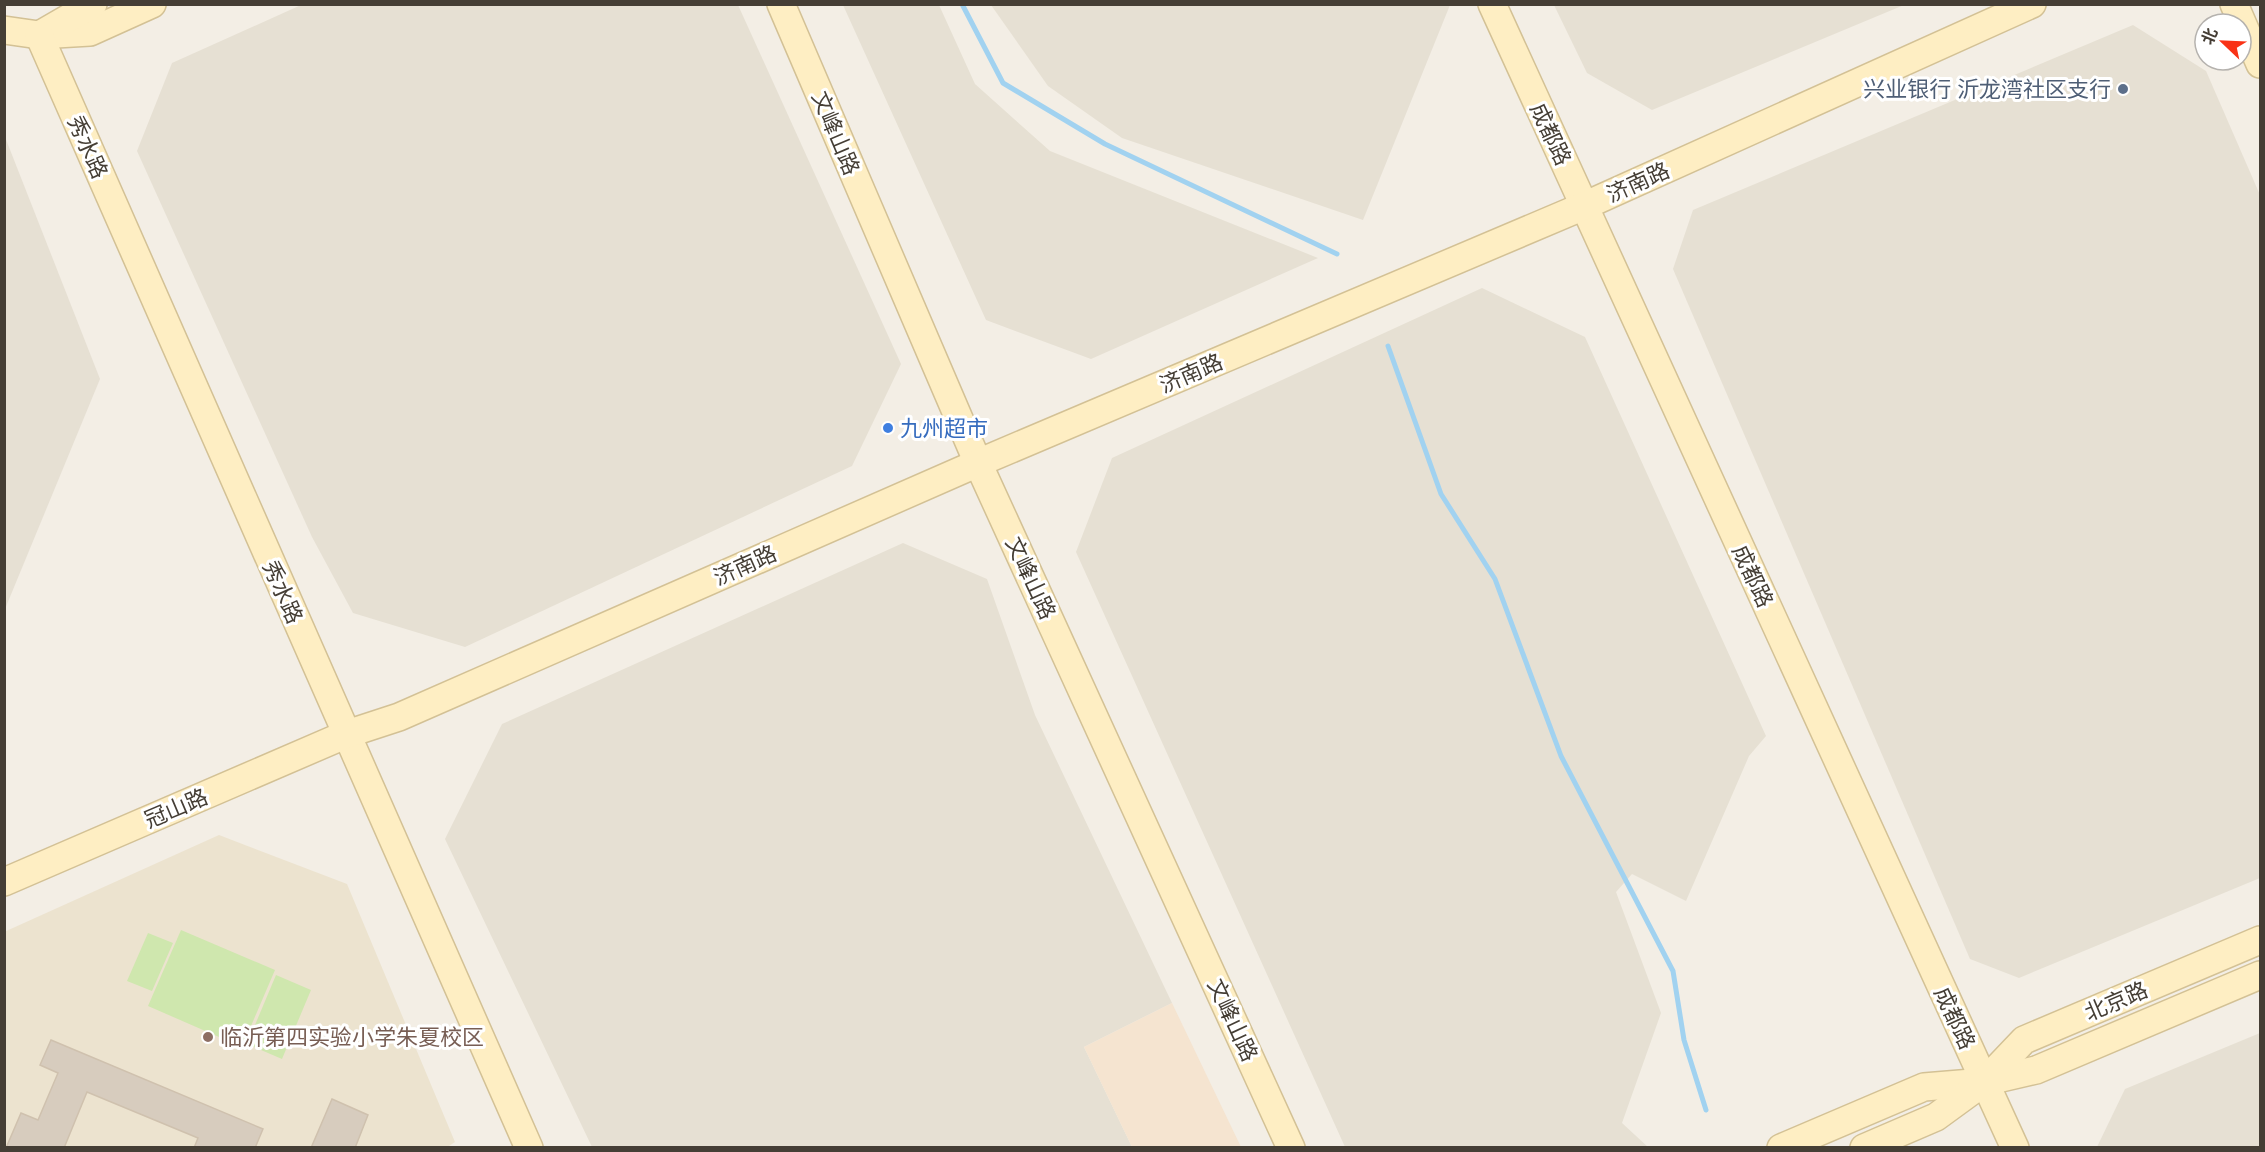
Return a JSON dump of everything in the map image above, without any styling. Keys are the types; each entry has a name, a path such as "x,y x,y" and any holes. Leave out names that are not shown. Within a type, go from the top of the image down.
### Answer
{"street":[{"path":"39,35 93,4"},
{"path":"4,30 39,35 90,32 152,4"},
{"name":"文峰山路","path":"781,4 978,463 1292,1148"},
{"name":"成都路","path":"1492,4 2015,1148"},
{"name":"济南路","path":"347,734 399,717 978,463 1584,206 2032,4"},
{"path":"2234,4 2260,64"},
{"path":"4,17 39,35"},
{"name":"秀水路","path":"39,35 529,1148"},
{"name":"冠山路","path":"4,882 347,734"},
{"name":"北京路","path":"1864,1148 1936,1117 1984,1082 2024,1040 2260,940"},
{"name":"北京路","path":"1781,1148 1923,1087 1984,1082 2036,1070 2260,975"}],"shaded area":[{"path":"301,5 738,5 901,364 852,466 465,647 353,613 312,537 137,151 172,63"},
{"path":"843,5 939,5 975,84 1050,151 1318,258 1091,359 986,320"},
{"path":"991,5 1450,5 1363,220 1122,138 1048,86"},
{"path":"1554,5 1904,5 1652,110 1587,73"},
{"path":"2133,25 2193,63 2193,72 2206,72 2260,195 2260,878 2019,978 1970,959 1673,269 1693,210"},
{"path":"5,137 100,379 5,609"},
{"path":"1482,288 1585,337 1766,736 1749,756 1686,901 1632,874 1616,892 1661,1013 1622,1123 1648,1147 1345,1147 1076,552 1112,458"},
{"path":"903,543 987,579 1035,715 1172,1003 1084,1047 1132,1147 592,1147 445,839 502,724"},
{"name":"临沂第四实验小学朱夏校区","path":"219,835 347,884 455,1142 446,1148 5,1147 4,932"},
{"path":"1172,1003 1241,1147 1132,1147 1084,1047"},
{"path":"2260,1033 2260,1147 2097,1147 2125,1089"}],"green space":[{"path":"181,930 275,970 242,1047 148,1006"},
{"path":"148,933 173,943 152,991 127,981"},
{"path":"276,975 311,990 282,1059 247,1044"}],"building":[{"path":"51,1040 263,1129 255,1148 194,1148 198,1138 87,1092 64,1148 6,1148 21,1113 38,1120 58,1073 40,1065"},
{"path":"332,1099 368,1115 355,1148 311,1148"}],"waterway":[{"path":"962,4 1003,83 1105,144 1337,254"},
{"path":"1388,346 1441,494 1495,579 1561,756 1673,971 1684,1040 1706,1110"}],"place":[{"name":"兴业银行 沂龙湾社区支行","path":"2123,89"},
{"name":"九州超市","path":"888,428"},
{"name":"临沂第四实验小学朱夏校区","path":"208,1037"}]}
